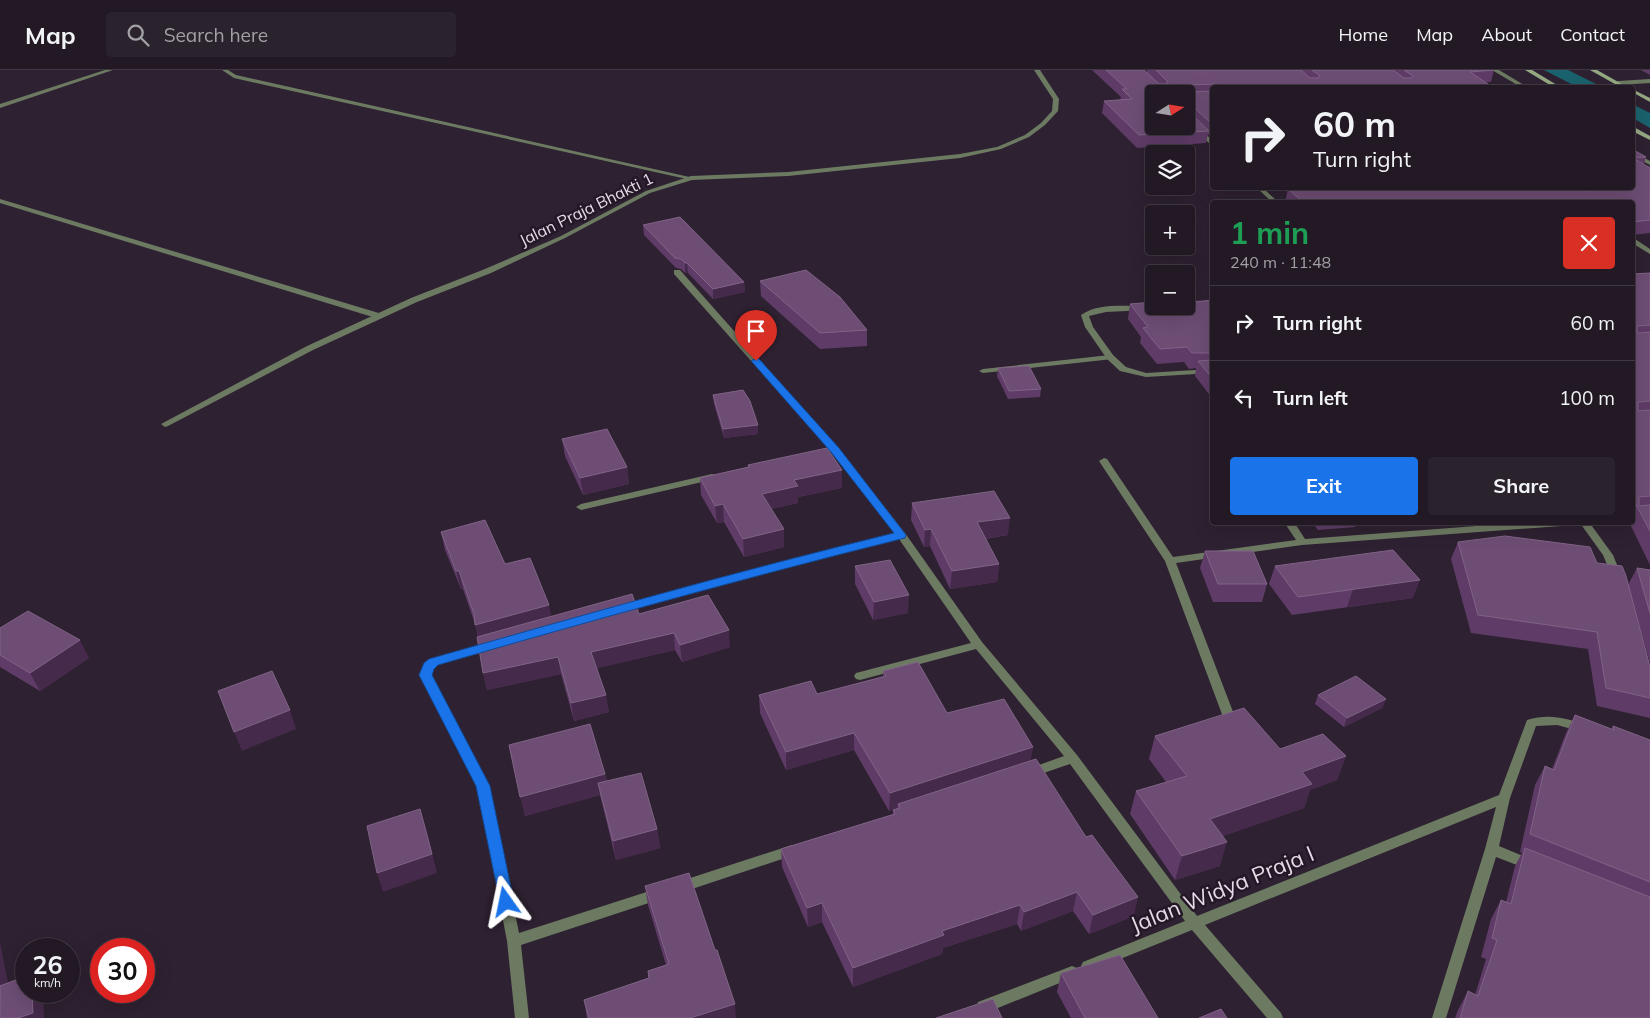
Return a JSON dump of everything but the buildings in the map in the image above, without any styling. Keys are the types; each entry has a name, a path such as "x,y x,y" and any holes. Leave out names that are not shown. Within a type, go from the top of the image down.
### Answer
{"street":[{"path":"0,106 110,70"},
{"path":"225,70 234,76 691,178"},
{"name":"Jalan Praja Bhakti 1","path":"165,424 310,348 379,316 563,237 648,192 691,178 798,173 942,158 999,148 1027,136 1043,124 1055,111 1056,99 1037,70"},
{"path":"1495,70 1521,85"},
{"path":"1528,70 1555,85"},
{"path":"1593,70 1622,85"},
{"path":"1618,82 1650,81"},
{"path":"1635,92 1650,100"},
{"path":"1195,125 1209,136"},
{"path":"1635,130 1650,138"},
{"path":"1635,155 1650,163"},
{"path":"1262,190 1273,200"},
{"path":"0,201 379,316"},
{"path":"1635,242 1650,252"},
{"path":"677,272 901,535 978,645 1074,758 1194,924 1276,1018"},
{"path":"1145,308 1106,309 1093,311 1085,315 1089,327 1110,357 1123,369 1146,374 1209,371"},
{"path":"983,372 1110,357"},
{"path":"1104,462 1170,561 1229,717"},
{"path":"580,507 722,475"},
{"path":"1291,525 1302,542"},
{"path":"1170,561 1302,542 1534,525"},
{"path":"1586,525 1608,555 1620,584"},
{"path":"612,611 787,563 901,535"},
{"path":"499,643 433,662 428,667 425,675 483,786 514,941 522,1018"},
{"path":"860,676 978,645"},
{"path":"1438,1018 1492,849 1504,798 1531,724 1546,719 1555,720 1599,734"},
{"path":"1017,777 1074,758"},
{"name":"Jalan Widya Praja I","path":"973,1011 1194,924 1504,798"},
{"path":"514,941 808,845"},
{"path":"1492,849 1545,870"}],"water":[{"path":"1544,70 1568,70 1598,85 1573,85"},
{"path":"1635,106 1650,113 1650,128 1635,119"}],"route":[{"path":"506,902 483,786 425,675 428,667 433,662 787,563 901,535 835,450 756,361"}]}
